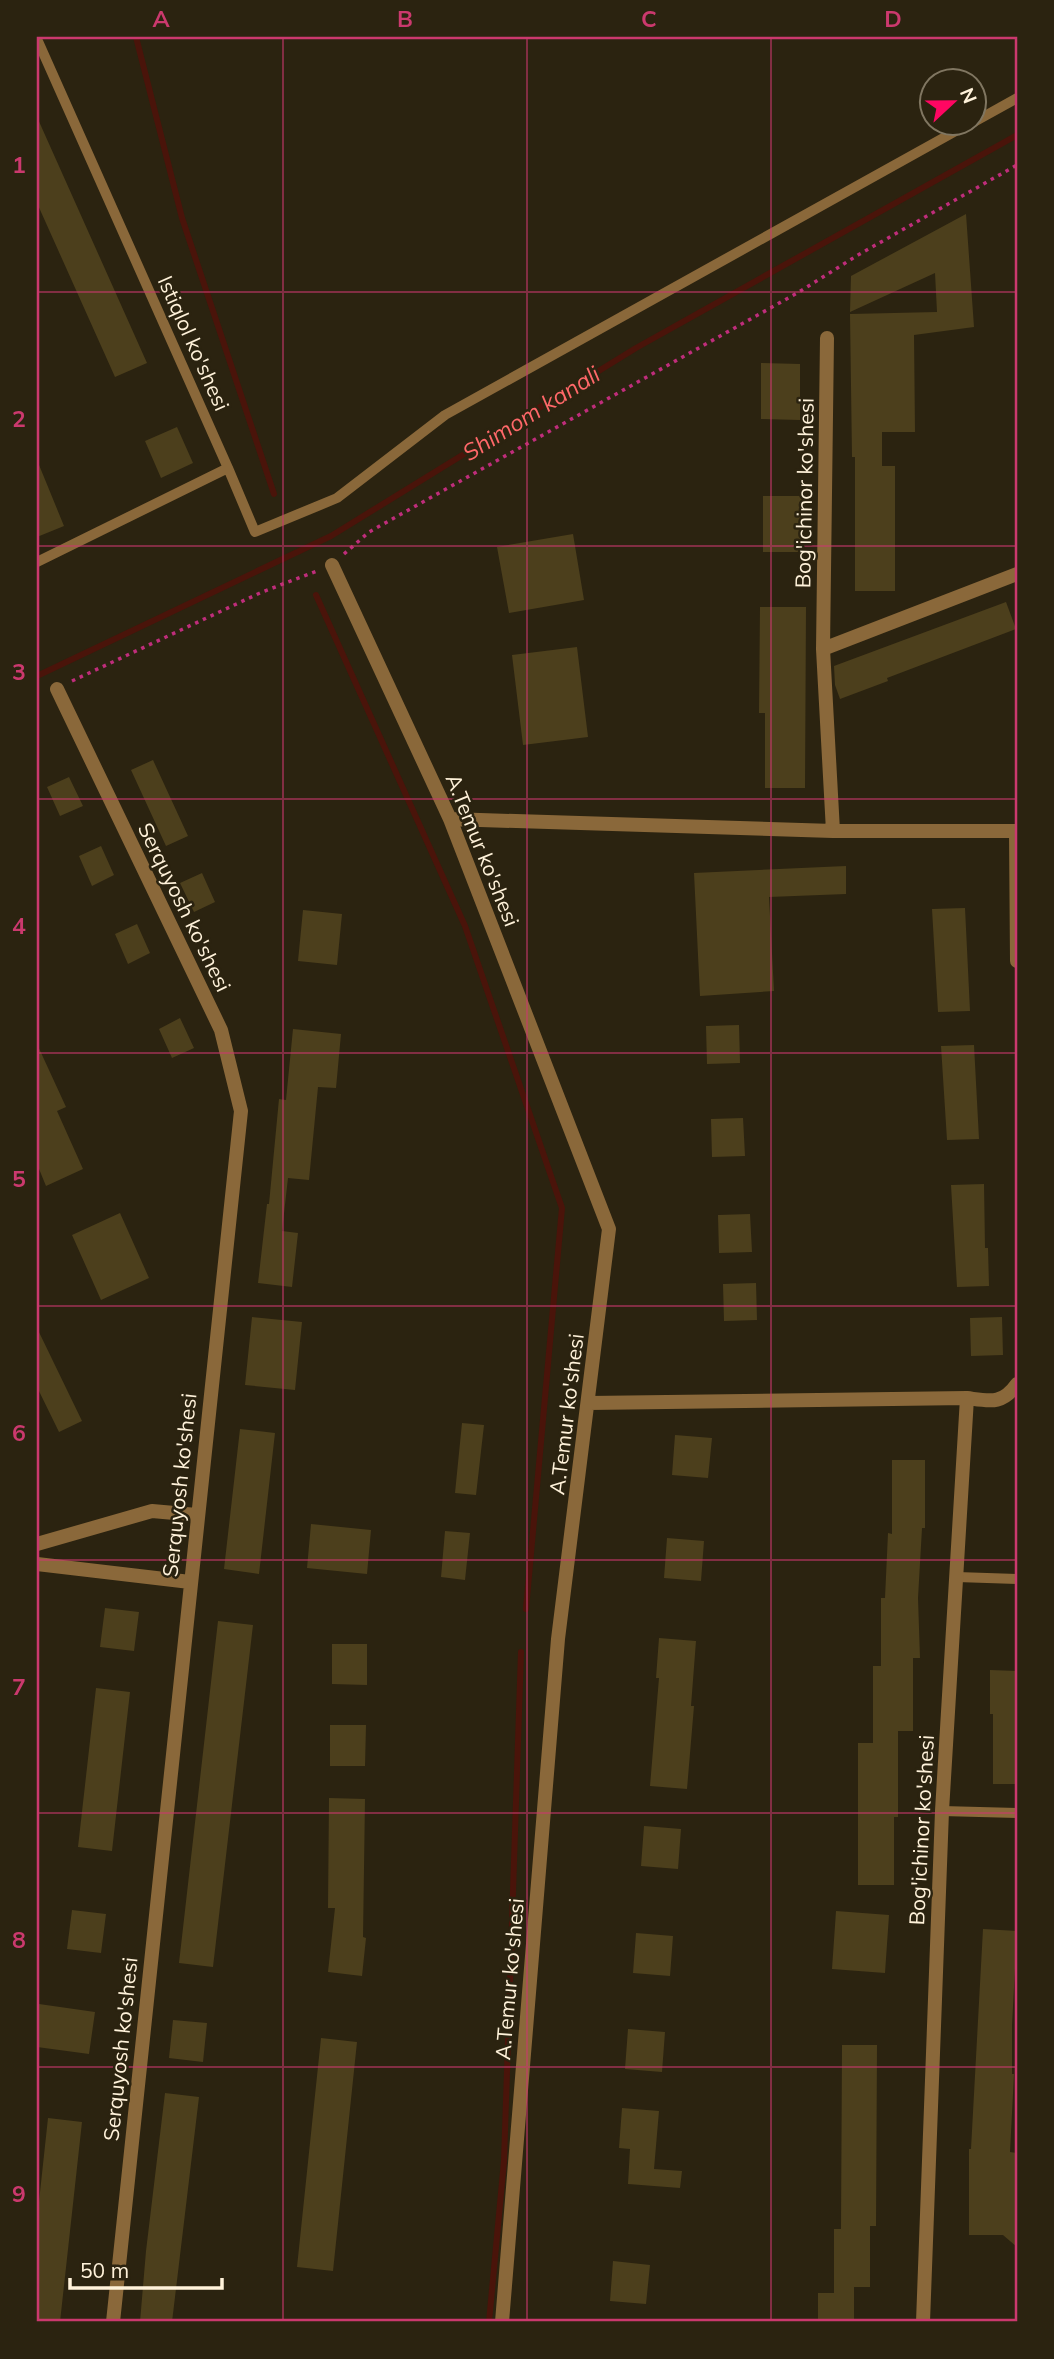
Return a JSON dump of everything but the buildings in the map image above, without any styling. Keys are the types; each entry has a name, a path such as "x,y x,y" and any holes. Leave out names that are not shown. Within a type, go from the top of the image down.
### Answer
{"street":[{"name":"Bog'ichinor ko'shesi","path":"827,338 823,649 833,831"},
{"name":"A.Temur ko'shesi","path":"332,565 450,819 609,1229 558,1639 502,2322"},
{"path":"823,649 1017,574"},
{"name":"Serquyosh ko'shesi","path":"57,689 220,1030 241,1111 113,2322"},
{"path":"450,819 833,831 1017,831 1017,961"},
{"path":"589,1403 967,1398 994,1402 1010,1394 1017,1384"},
{"name":"Bog'ichinor ko'shesi","path":"923,2322 942,1811 967,1398"},
{"path":"37,1544 152,1511 197,1515"},
{"path":"37,1564 190,1582"}],"lane":[{"name":"Istiqlol ko'shesi","path":"37,39 255,532 337,498 445,415 948,136"},
{"path":"988,114 1017,98"},
{"path":"37,562 228,467"},
{"path":"957,1577 1017,1578"},
{"path":"942,1811 1017,1813"}],"path":[{"path":"57,689 262,592 332,565 369,532 799,292 858,255 1017,165"}],"waterway":[{"path":"136,37 182,218 274,494"},
{"name":"Shimom kanali","path":"37,676 331,536 636,348 1017,135"},
{"path":"316,595 465,926 562,1208 526,1609"},
{"path":"489,2322 504,2161 521,1652"}]}
